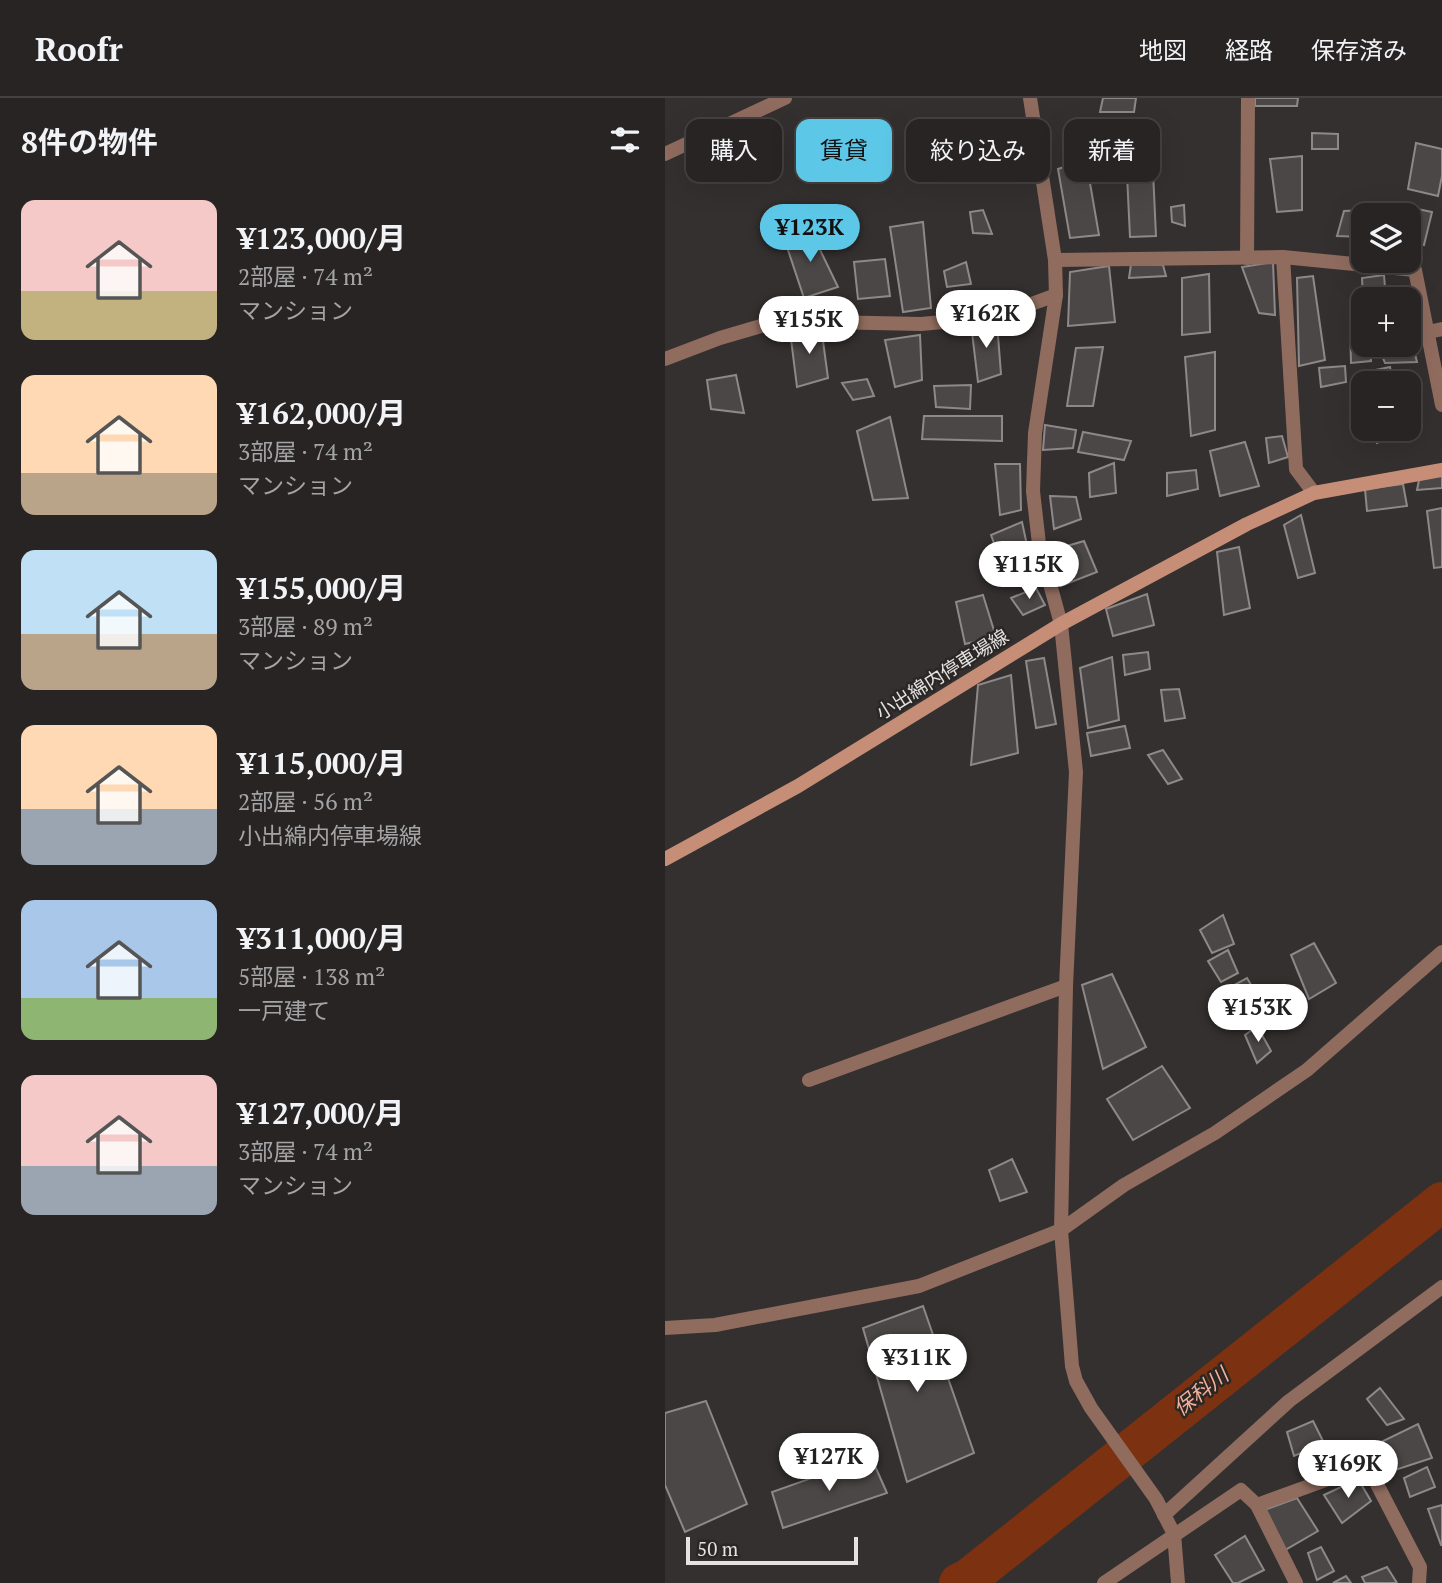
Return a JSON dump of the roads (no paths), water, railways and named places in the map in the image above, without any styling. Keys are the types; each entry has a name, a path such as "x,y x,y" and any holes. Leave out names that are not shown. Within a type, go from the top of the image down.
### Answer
{"main road":[{"name":"小出綿内停車場線","path":"665,859 798,786 1061,624 1247,524 1314,493 1442,470"}],"street":[{"path":"665,154 785,98"},
{"path":"1030,98 1055,260 1056,295 1035,433 1033,491 1039,544 1061,624 1076,772 1066,986 1061,1230 1072,1366 1076,1381 1091,1408 1156,1499 1174,1534 1178,1583"},
{"path":"1247,258 1248,98"},
{"path":"1055,260 1283,257 1415,270 1435,330 1442,405"},
{"path":"1283,257 1296,469 1314,493"},
{"path":"665,359 720,338 778,321 921,324 996,317 1056,295"},
{"path":"665,1328 715,1325 919,1286 1061,1230 1124,1185 1215,1133 1307,1070 1442,952"},
{"path":"809,1080 1066,986"},
{"path":"1164,1515 1289,1401 1442,1287"},
{"path":"1257,1505 1367,1465 1420,1567 1419,1583"},
{"path":"1104,1583 1241,1490 1257,1505 1296,1583"}],"waterway":[{"name":"保科川","path":"959,1583 968,1579 1442,1202"}]}
